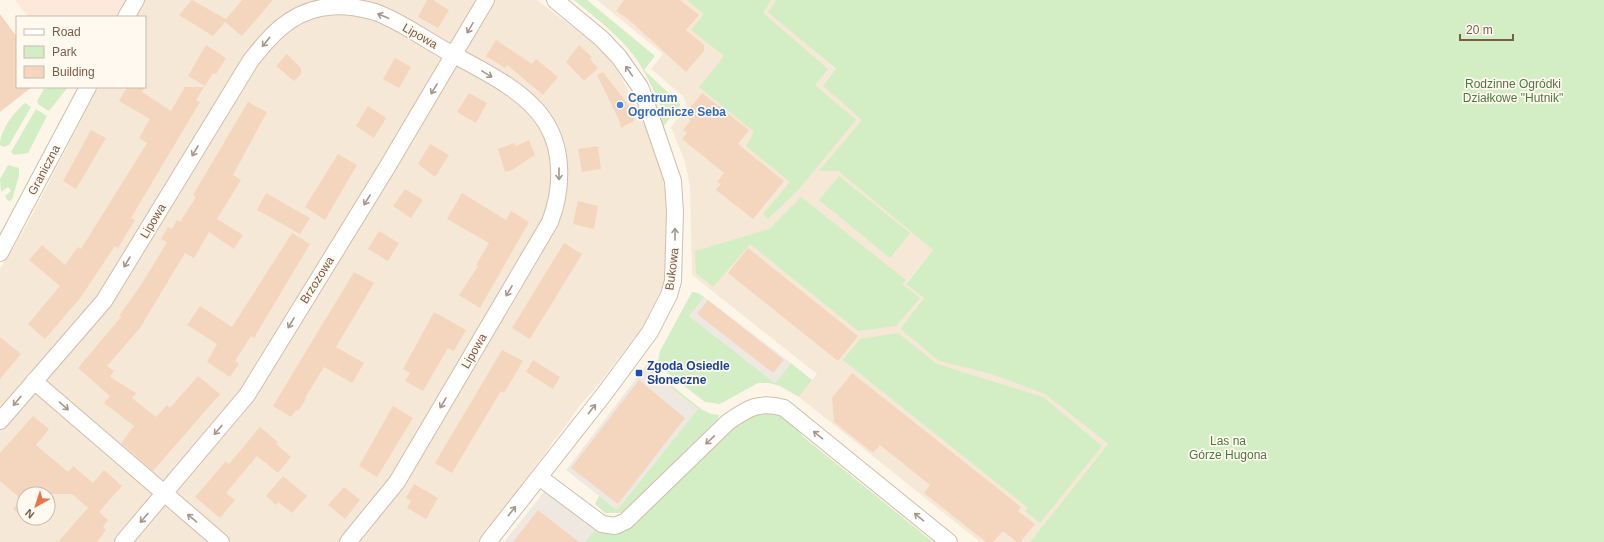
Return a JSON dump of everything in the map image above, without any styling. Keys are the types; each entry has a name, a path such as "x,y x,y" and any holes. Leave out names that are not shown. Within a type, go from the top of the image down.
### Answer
{"street":[{"path":"127,16 136,0"},
{"name":"Brzozowa","path":"123,542 247,395 486,0"},
{"name":"Bukowa","path":"488,542 650,332 669,295 673,281 675,243 672,181 664,151 640,87 619,57 602,39 555,0"},
{"name":"Lipowa","path":"0,421 104,301 250,60 270,37 294,17 308,11 338,5 375,12 394,20 454,55 521,96 535,108 546,122 555,143 560,172 554,212 550,222 397,482 348,542"},
{"name":"Graniczna","path":"0,253 87,88"},
{"path":"34,381 164,495 221,542"},
{"path":"539,477 602,524 615,526 626,521 728,422 743,412 758,405 770,404 784,408 949,542"}],"shaded area":[{"path":"15,0 126,0 117,16 27,16"},
{"path":"143,0 537,0 591,41 606,55 619,73 653,140 668,196 669,233 664,284 642,328 598,385 581,404 527,478 486,542 0,542 0,269 29,221 97,88 146,88 146,16 135,16"},
{"path":"597,0 776,0 769,11 836,70 862,120 838,171 933,250 906,283 924,298 900,329 939,361 991,374 1045,394 1108,444 1030,542 980,542 799,397 817,374 692,275 690,187 685,162 671,127 687,106 683,96 651,69 663,54"},
{"path":"704,297 791,363 775,383 689,316"},
{"path":"645,367 698,409 617,510 566,470"},
{"path":"545,491 597,527 585,542 504,542"}],"green space":[{"path":"574,0 587,0 655,56 644,70 680,104 662,128 659,121 664,115 650,82 641,66 631,52 604,24"},
{"path":"687,0 771,0 763,13 828,69 815,85 856,120 798,190 768,219 763,214 790,182 746,146 754,132 699,87 724,56 691,30 704,14"},
{"path":"776,0 1604,0 1604,542 1030,542 1108,444 1045,394 991,374 939,361 900,329 924,298 906,284 933,250 838,171 819,171 862,120 823,86 836,69 768,12"},
{"path":"67,88 49,111 39,105 37,101 44,89"},
{"path":"25,103 31,107 9,145 3,147 0,145 2,133 5,127 16,111"},
{"path":"36,109 47,116 28,153 14,155 11,152"},
{"path":"8,165 19,168 19,175 12,200 8,201 5,196 11,191 8,187 1,192 0,179"},
{"path":"839,176 910,233 890,258 819,200"},
{"path":"801,197 906,280 902,284 920,298 896,326 858,331 750,244 713,287 696,273 695,251 769,229"},
{"path":"692,292 698,293 704,297 689,316 775,383 791,363 812,380 799,397 780,386 769,383 758,383 720,404 705,402 665,371 658,361 660,351"},
{"path":"898,333 937,364 1043,397 1102,446 1040,523 1025,511 1028,508 843,360 860,339"},
{"path":"651,361 656,373 701,409 711,414 719,415 718,419 624,513 605,513 595,504 599,496 617,510 698,409 645,367"},
{"path":"770,409 803,427 801,435 933,542 585,542 597,527 607,533 616,532 730,426"}],"building":[{"path":"192,0 226,19 242,0 273,0 242,36 225,22 213,36 179,15"},
{"path":"427,0 433,0 449,10 438,28 418,17"},
{"path":"624,0 680,0 699,15 686,30 704,45 704,51 686,72 628,19 616,11"},
{"path":"0,14 16,36 16,88 31,88 0,112"},
{"path":"496,40 532,64 536,59 558,77 543,95 507,65 505,68 486,56"},
{"path":"206,45 226,58 216,74 213,73 205,86 188,76"},
{"path":"579,45 592,57 590,59 598,68 584,81 566,62"},
{"path":"287,54 301,68 301,74 294,81 276,66"},
{"path":"395,58 411,67 399,88 383,79"},
{"name":"Centrum Ogrodnicze Seba","path":"603,72 633,111 634,121 621,128 619,120 597,75"},
{"path":"185,87 204,87 196,100 200,102 131,218 135,220 118,248 115,246 81,297 45,339 28,324 60,286 29,260 42,245 65,265 78,247 81,249 147,143 139,138 150,119 119,101 126,88 144,88 142,92 171,111"},
{"path":"469,93 487,103 476,123 457,112"},
{"path":"702,93 749,130 738,144 784,181 753,219 716,190 721,184 717,182 724,173 682,139 687,133 683,130 691,120 685,115"},
{"path":"248,102 267,112 233,175 241,180 217,219 243,235 234,249 209,232 194,258 185,253 140,328 107,366 114,371 110,377 136,393 132,398 156,417 167,405 170,408 198,376 220,394 153,471 121,443 134,426 104,403 110,396 78,368 121,317 119,316 143,282 167,242 161,239 168,227 172,229 177,220 180,222 196,197 193,195"},
{"path":"368,106 386,118 374,138 356,126"},
{"path":"91,130 106,138 76,189 63,181"},
{"path":"529,140 535,155 512,170 505,172 498,149 514,143 516,146"},
{"path":"430,144 449,155 435,177 418,164"},
{"path":"598,146 601,169 582,172 578,149"},
{"path":"338,154 357,165 325,220 305,207"},
{"path":"405,189 423,200 411,218 393,206"},
{"path":"266,193 310,218 300,234 257,210"},
{"path":"462,193 506,220 511,211 529,222 480,308 459,295 478,266 476,265 489,243 447,219"},
{"path":"578,201 598,206 594,229 573,224"},
{"path":"379,231 399,243 388,261 368,249"},
{"path":"292,233 310,244 254,338 251,336 235,361 239,364 230,377 207,362 217,344 187,325 200,306 232,327"},
{"path":"564,243 582,254 530,339 512,328"},
{"path":"748,248 858,336 838,361 728,273"},
{"path":"354,272 374,283 336,347 364,363 352,383 324,367 305,398 306,399 298,411 296,410 291,417 273,406"},
{"path":"708,300 784,360 773,373 697,314"},
{"path":"434,312 466,330 454,351 448,348 423,391 405,381 410,373 403,369"},
{"path":"0,337 21,354 0,379"},
{"path":"502,350 523,361 504,393 501,391 452,473 435,463"},
{"path":"533,360 560,377 553,389 526,372"},
{"path":"852,373 1021,507 1018,511 1035,524 1020,542 1017,542 1003,531 993,542 986,542 924,493 930,485 880,445 873,453 834,422 832,398"},
{"path":"639,380 685,418 618,504 571,468"},
{"path":"393,406 413,418 377,477 359,466"},
{"path":"33,416 49,429 36,445 68,472 73,466 93,483 104,470 122,486 99,512 108,520 103,527 106,530 97,542 58,542 88,508 72,494 56,494 56,486 16,486 16,495 0,481 0,453"},
{"path":"260,427 278,442 276,444 291,457 278,473 257,456 226,493 235,500 220,518 195,497 226,461 229,464"},
{"path":"283,476 307,496 292,513 278,502 276,505 266,496"},
{"path":"414,484 438,498 426,519 407,508 411,501 406,498"},
{"path":"344,487 360,500 345,519 328,505"},
{"path":"538,510 562,529 579,542 513,542"}],"place":[{"name":"Centrum Ogrodnicze Seba","path":"620,105"},
{"name":"Zgoda Osiedle Słoneczne","path":"639,373"}],"park label":[{"name":"Rodzinne Ogródki Działkowe \"Hutnik\"","path":"1513,91"},
{"name":"Las na Górze Hugona","path":"1228,448"}]}
